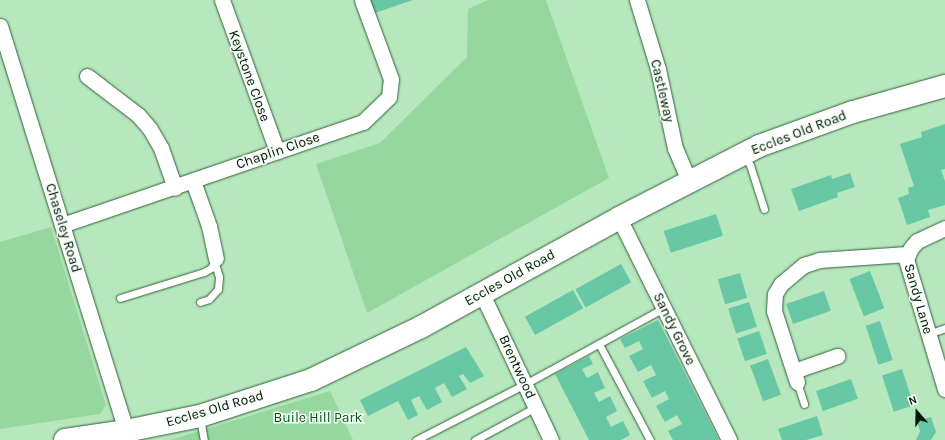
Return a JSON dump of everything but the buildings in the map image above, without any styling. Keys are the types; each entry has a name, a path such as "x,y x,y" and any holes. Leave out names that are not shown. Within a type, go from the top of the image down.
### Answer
{"main road":[{"name":"Eccles Old Road","path":"65,440 126,432 200,416 311,380 365,356 482,294 619,218 743,154 807,128 945,86"}],"street":[{"name":"Keystone Close","path":"222,0 277,152"},
{"name":"Chaplin Close","path":"62,225 175,188 363,122 389,97 391,79 362,0"},
{"name":"Castleway","path":"637,0 658,69 675,148 690,181"},
{"name":"Chaseley Road","path":"0,26 3,45 62,225 126,432"},
{"path":"87,76 138,115 150,129 161,148 175,188"},
{"path":"193,181 209,226 216,260"},
{"name":"Sandy Grove","path":"619,218 729,440"},
{"name":"Sandy Lane","path":"945,228 924,236 911,248 907,254 907,264 945,389"},
{"path":"837,356 796,377 774,303 781,284 792,273 804,265 833,258 907,254"},
{"name":"Brentwood","path":"482,294 551,440"}],"lane":[{"path":"743,154 750,165 764,209"},
{"path":"120,298 204,272 216,260"},
{"path":"200,302 209,299 218,290 219,277 216,260"},
{"path":"416,440 525,384 664,308"},
{"path":"928,334 945,328"},
{"path":"599,344 650,440"},
{"path":"796,377 804,404"},
{"path":"475,440 536,407"},
{"path":"200,416 204,440"}],"green space":[{"path":"488,0 546,0 609,178 367,313 316,164 380,143 467,57 468,9"},
{"path":"51,227 106,405 100,414 0,429 0,242"},
{"name":"Buile Hill Park","path":"330,391 353,440 170,440"}]}
